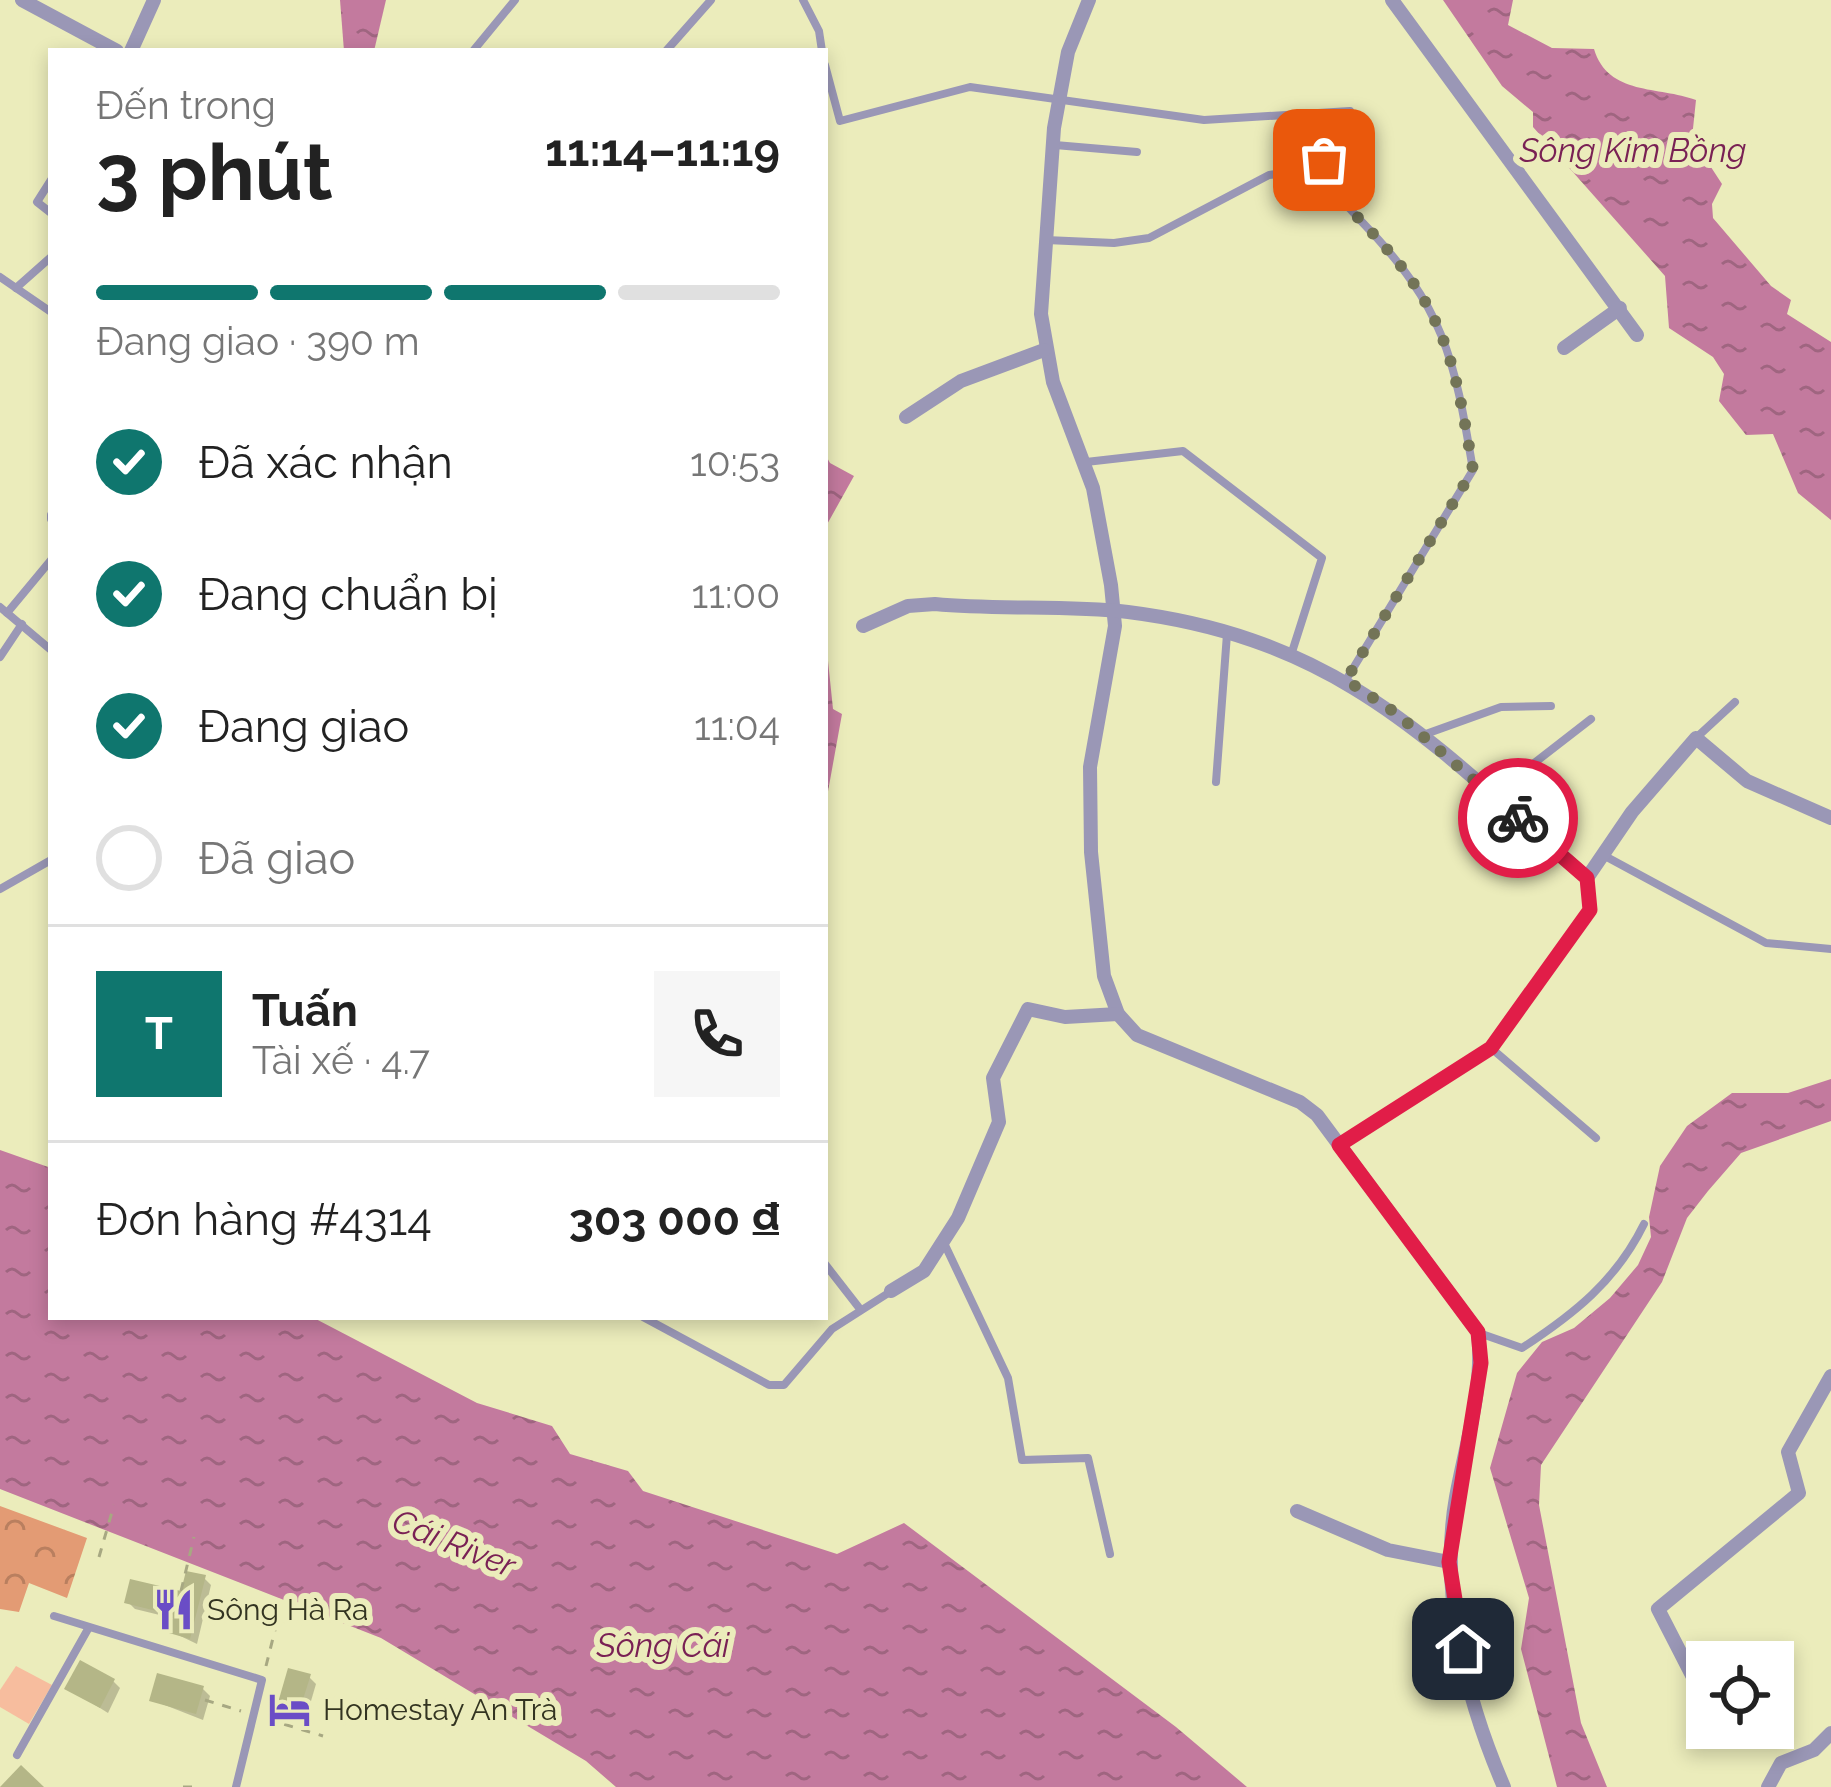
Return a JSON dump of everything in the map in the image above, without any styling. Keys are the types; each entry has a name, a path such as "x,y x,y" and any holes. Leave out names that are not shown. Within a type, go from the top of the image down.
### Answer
{"street":[{"path":"22,0 111,48"},
{"path":"131,48 154,0"},
{"path":"1089,0 1068,52 1059,96 1045,240 1044,350 1086,462 1113,611 1112,645 1090,767 1104,976 1118,1014 1137,1035 1300,1102 1339,1145 1478,1332 1481,1363 1449,1562 1477,1716 1504,1787"},
{"path":"1392,0 1637,335"},
{"path":"1564,347 1620,308"},
{"path":"905,417 961,381 1044,350"},
{"path":"863,626 908,606 935,604 1113,611 1228,631 1292,652 1346,680 1422,736 1587,878 1601,854 1696,738 1747,781 1831,818"},
{"path":"891,1292 924,1270 944,1243 999,1122 993,1078 1020,1018 1028,1009 1065,1017 1118,1014"},
{"path":"1686,1664 1658,1609 1798,1493 1788,1452 1831,1376"},
{"path":"1298,1510 1388,1550 1449,1562"},
{"path":"1768,1787 1781,1763 1814,1750 1831,1733"}],"lane":[{"path":"475,48 515,0"},
{"path":"669,48 711,0"},
{"path":"803,0 819,31 822,48"},
{"path":"830,105 840,121 970,87 1204,120 1350,110"},
{"path":"1053,145 1137,152"},
{"path":"1045,240 1114,243 1149,238 1269,175 1309,170 1332,150"},
{"path":"1309,170 1384,245 1438,317 1457,376 1473,470 1346,680"},
{"path":"48,185 37,202 48,211"},
{"path":"16,288 48,260"},
{"path":"0,277 48,311"},
{"path":"1086,462 1183,451 1322,558 1292,652"},
{"path":"48,563 4,610 48,647"},
{"path":"0,658 22,625"},
{"path":"1216,782 1228,631"},
{"path":"1696,738 1735,702"},
{"path":"1422,736 1501,706 1551,706"},
{"path":"1492,796 1591,719"},
{"path":"1601,854 1766,943 1831,949"},
{"path":"0,889 48,862"},
{"path":"1339,1145 1491,1048 1590,910 1587,878"},
{"path":"1491,1048 1596,1138"},
{"path":"1478,1332 1511,1348 1537,1338 1594,1295 1627,1258 1644,1224"},
{"path":"944,1243 1008,1378 1022,1460 1088,1458 1110,1554"},
{"path":"828,1268 860,1309"},
{"path":"650,1320 702,1344 769,1385 784,1385 832,1329 891,1292"},
{"path":"54,1616 262,1680 236,1787"},
{"path":"17,1755 88,1629"}],"path":[{"path":"99,1556 114,1505"},
{"path":"181,1591 194,1537"},
{"path":"262,1680 275,1630"},
{"path":"183,1787 192,1787"}],"green space":[{"path":"0,1506 87,1538 67,1598 29,1583 19,1612 0,1609"}],"shaded area":[{"path":"16,1666 52,1685 29,1724 0,1707 0,1690"}],"water":[{"path":"340,0 386,0 375,48 344,48"},
{"name":"Sông Kim Bồng","path":"1443,0 1513,0 1508,25 1552,48 1594,49 1601,64 1623,82 1696,100 1692,138 1722,184 1712,204 1713,218 1771,286 1791,300 1787,314 1831,342 1831,520 1798,493 1773,434 1746,435 1719,401 1724,374 1713,357 1669,328 1665,276 1533,127 1533,112 1502,86"},
{"path":"828,459 854,476 828,523"},
{"path":"828,661 833,709 842,714 828,791"},
{"path":"1831,1079 1831,1121 1741,1153 1687,1218 1662,1282 1541,1465 1539,1505 1581,1723 1607,1787 1557,1787 1521,1649 1529,1598 1490,1468 1517,1373 1542,1342 1574,1328 1610,1298 1638,1265 1651,1237 1649,1217 1660,1166 1687,1126 1732,1093 1788,1093"},
{"name":"Sông Cái","path":"0,1150 48,1167 48,1320 318,1320 477,1403 552,1426 570,1454 628,1471 643,1491 837,1554 904,1523 1176,1727 1247,1787 616,1787 586,1761 381,1638 0,1489"}],"building":[{"name":"Sông Hà Ra","path":"186,1571 206,1575 190,1639 169,1633 173,1615 124,1603 130,1579 181,1591"},
{"path":"80,1660 115,1679 100,1708 64,1689"},
{"path":"288,1668 311,1674 299,1712 277,1706"},
{"path":"157,1673 204,1686 196,1714 149,1701"},
{"path":"21,1765 44,1787 0,1787"}],"way so far":[{"path":"1324,160 1309,170 1384,245 1438,317 1457,376 1473,470 1346,680 1396,713 1518,818"}],"place":[{"name":"Sông Hà Ra","path":"173,1609"},
{"name":"Homestay An Trà","path":"289,1709"}],"route":[{"path":"1463,1649 1449,1562 1455,1499 1481,1363 1478,1332 1339,1145 1491,1048 1590,910 1587,878 1518,818"}],"water label":[{"name":"Cái River","path":"454,1543"}]}
